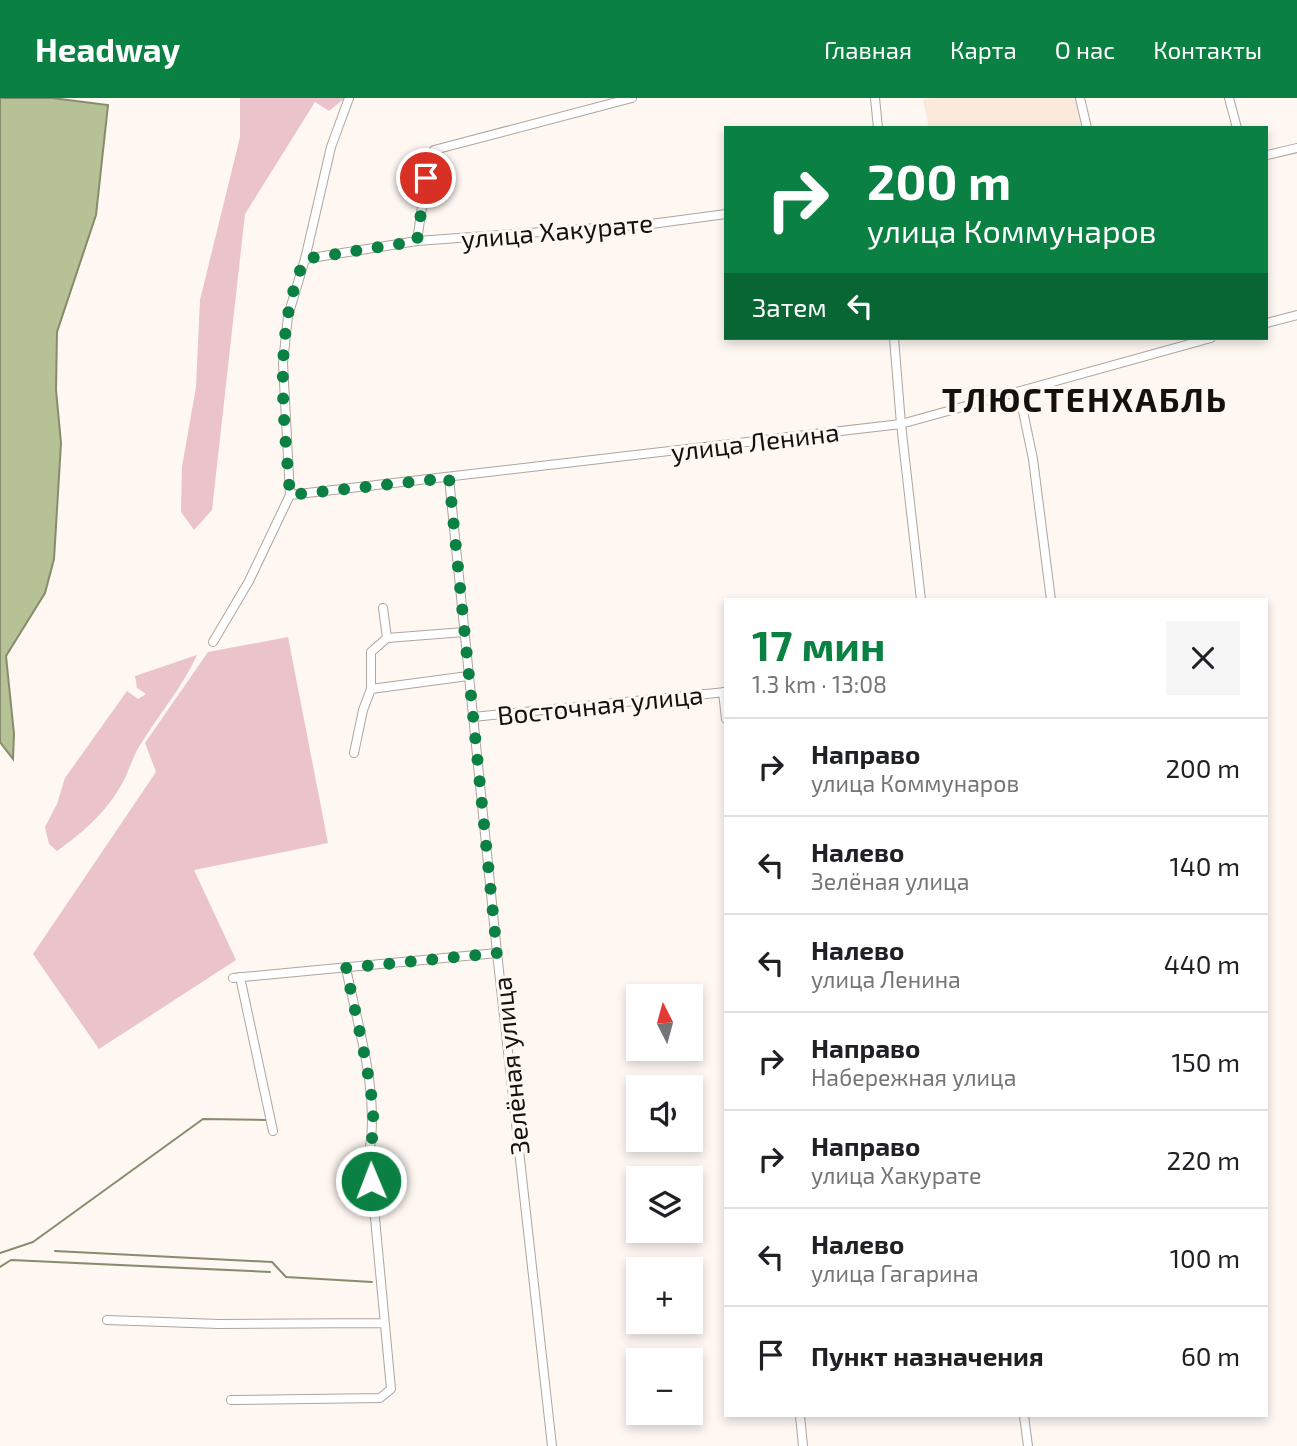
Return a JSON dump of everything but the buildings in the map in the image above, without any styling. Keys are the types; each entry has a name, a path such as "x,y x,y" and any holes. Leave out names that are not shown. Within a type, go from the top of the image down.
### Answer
{"street":[{"path":"213,642 249,581 290,495 283,363 288,316 305,259 331,147 349,98"},
{"path":"417,241 429,158 434,150 632,98"},
{"path":"875,98 878,126"},
{"path":"1080,98 1087,126"},
{"path":"1229,98 1236,126"},
{"path":"1268,156 1297,148"},
{"name":"улица Хакурате","path":"305,259 417,241 651,223 724,214"},
{"path":"1268,323 1297,315"},
{"path":"894,340 921,598"},
{"name":"улица Ленина","path":"290,495 901,424 1204,340"},
{"path":"1019,392 1033,459 1051,598"},
{"name":"Зелёная улица","path":"449,478 497,953 552,1446"},
{"path":"383,608 387,638"},
{"path":"354,753 363,710 371,689 371,652 387,638 464,632"},
{"path":"371,689 468,676"},
{"name":"Восточная улица","path":"473,717 724,692"},
{"path":"274,1131 236,978 497,953"},
{"path":"231,1400 380,1398 387,1395 391,1389 369,1154 374,1127 373,1101 346,968"},
{"path":"107,1320 219,1324 384,1323"},
{"path":"800,1417 803,1446"},
{"path":"1024,1417 1028,1446"}],"shaded area":[{"path":"0,98 52,98 108,105 96,215 57,332 56,390 61,443 54,559 45,593 6,656 14,734 13,759 0,742"},
{"path":"240,98 345,98 329,111 315,102 245,214 212,510 194,530 181,512 182,467 196,387 200,300 240,137"},
{"path":"1075,98 1082,126 929,126 923,100"},
{"path":"288,637 328,843 194,870 236,960 99,1049 33,954 156,772 145,743 208,652"},
{"path":"197,655 140,746 113,798 87,827 57,851 49,844 45,827 57,804 65,778 127,691 138,699 146,694 137,688 135,676"}],"waterway":[{"path":"0,1253 33,1242 203,1119 266,1120"},
{"path":"55,1251 272,1262 286,1277 372,1282"},
{"path":"0,1267 11,1260 270,1272"}],"district":[{"name":"ТЛЮСТЕНХАБЛЬ","path":"1085,399"}],"route":[{"path":"371,1181 369,1154 374,1127 373,1101 346,968 497,953 449,478 290,495 283,363 288,316 298,274 305,259 417,241 426,178"}]}
